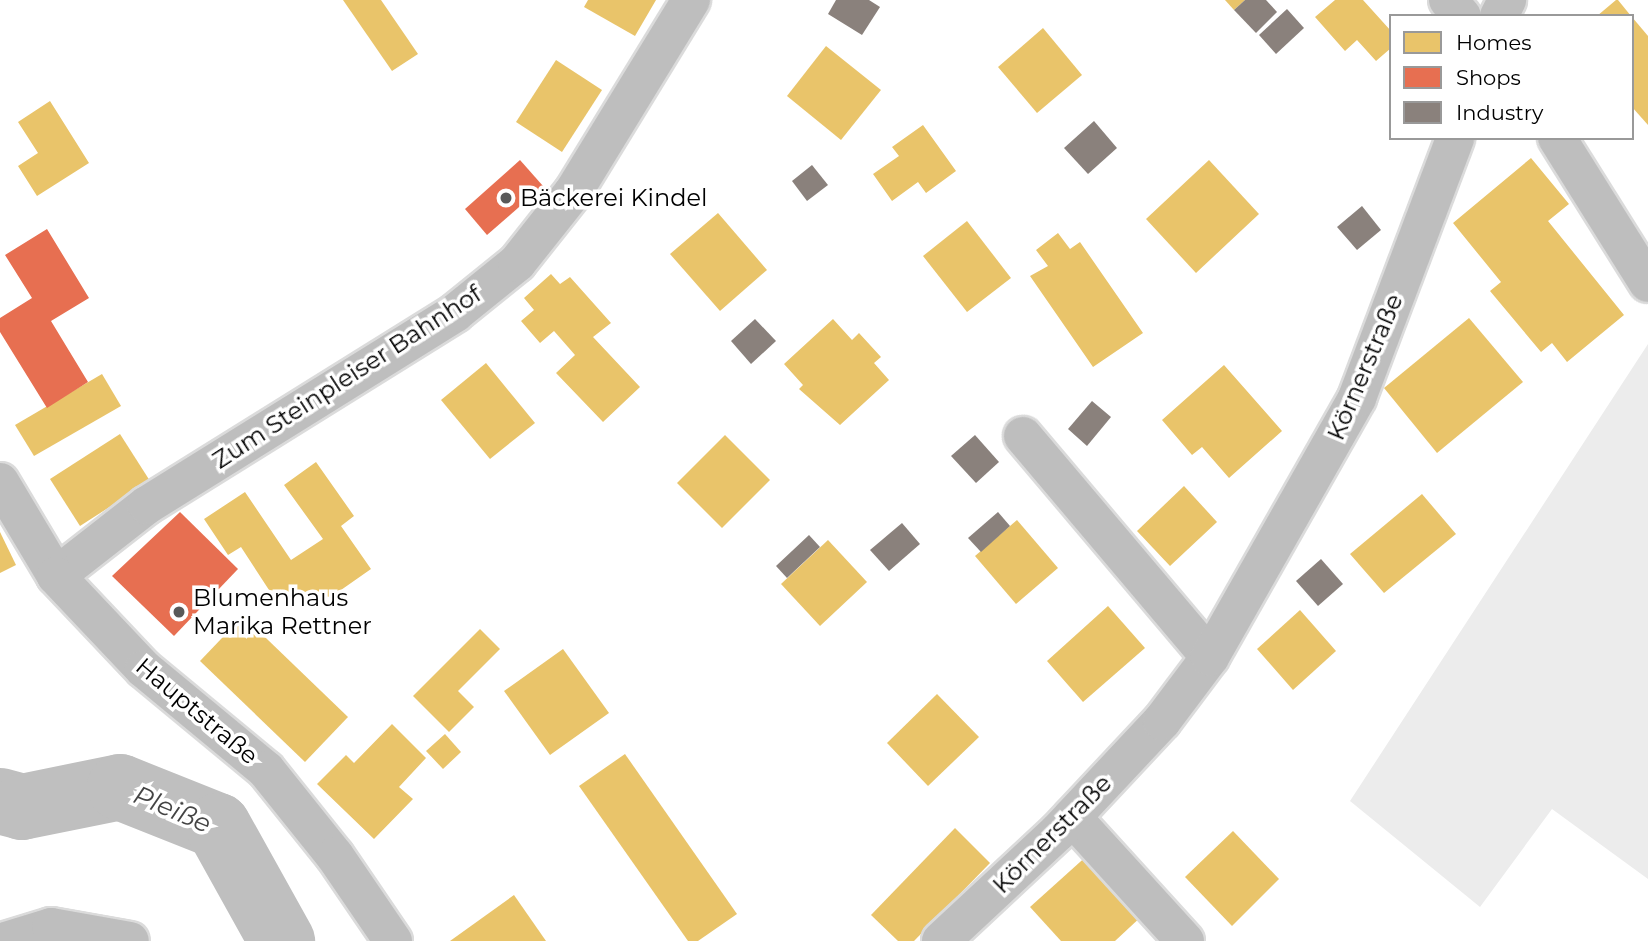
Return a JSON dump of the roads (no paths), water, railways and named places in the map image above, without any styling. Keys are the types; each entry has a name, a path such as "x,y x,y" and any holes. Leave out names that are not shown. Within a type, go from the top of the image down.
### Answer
{"street":[{"name":"Zum Steinpleiser Bahnhof","path":"56,576 147,505 454,313 517,263 574,191 691,0"},
{"path":"1448,0 1460,14"},
{"name":"Körnerstraße","path":"941,941 1078,810 1162,721 1210,657 1357,398 1454,140"},
{"path":"1558,140 1648,283"},
{"path":"1023,436 1210,657"},
{"name":"Hauptstraße","path":"0,482 56,576 144,669 266,770 335,856 393,941"},
{"path":"1078,810 1147,873"},
{"path":"1078,810 1185,941"},
{"path":"6,941 51,927 130,941"}],"waterway":[{"name":"Pleiße","path":"0,801 22,807 120,787 218,826 282,941"}],"place":[{"name":"Bäckerei Kindel","path":"506,198"},
{"name":"Blumenhaus Marika Rettner","path":"179,612"}]}
